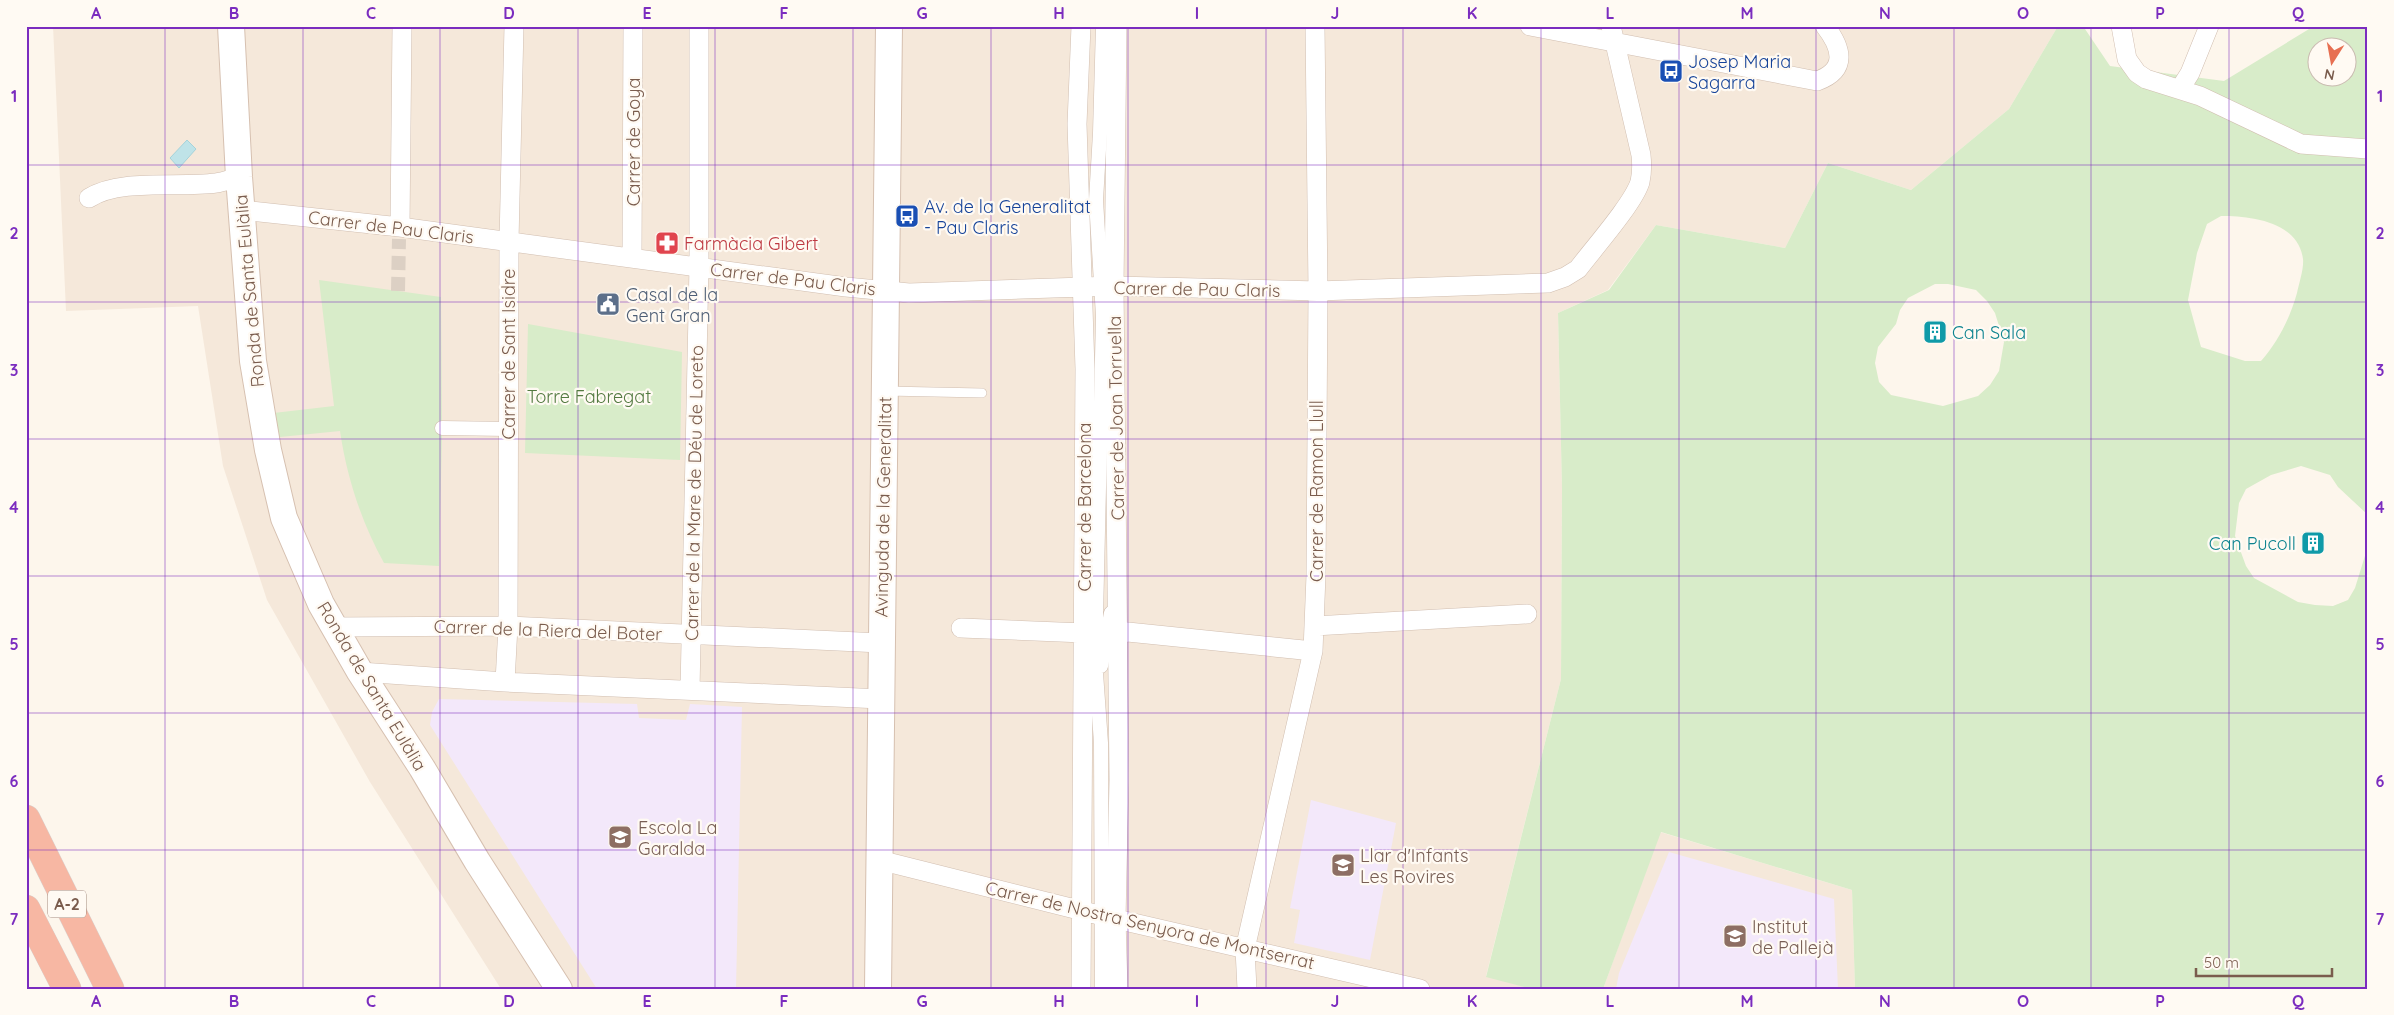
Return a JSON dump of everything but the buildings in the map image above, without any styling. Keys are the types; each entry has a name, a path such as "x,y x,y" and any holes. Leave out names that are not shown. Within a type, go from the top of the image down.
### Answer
{"highway":[{"name":"A-2","path":"26,818 110,989"},
{"name":"A-2","path":"26,909 67,989"}],"main road":[{"name":"Ronda de Santa Eulàlia","path":"231,26 241,210 253,361 268,450 284,518 321,604 360,672 559,989"},
{"name":"Avinguda de la Generalitat","path":"878,989 889,26"}],"street":[{"path":"399,233 402,26"},
{"name":"Carrer de Sant Isidre","path":"505,682 508,626 508,241 514,26"},
{"name":"Carrer de Goya","path":"632,258 633,26"},
{"name":"Carrer de la Mare de Déu de Loreto","path":"690,690 699,266 699,26"},
{"name":"Carrer de Barcelona","path":"1081,26 1077,124 1099,287 1084,633 1081,989"},
{"path":"1099,287 1096,156 1103,26"},
{"name":"Carrer de Joan Torruella","path":"1109,918 1119,780 1123,631 1109,452 1099,287 1117,26"},
{"name":"Carrer de Ramon Llull","path":"1247,989 1245,948 1313,651 1318,291 1315,26"},
{"path":"1530,26 1613,35 1817,81 1829,77 1836,68 1840,58 1835,39 1825,26"},
{"path":"2121,26 2127,59 2136,73 2156,84 2180,90 2301,144 2368,148"},
{"path":"2180,90 2190,72 2209,26"},
{"name":"Carrer de Pau Claris","path":"241,210 399,233 508,241 909,293 1099,287 1318,291 1548,283 1565,277 1578,269 1631,198 1639,184 1642,169 1641,155 1613,35"},
{"path":"89,198 99,191 116,188 216,183 239,177"},
{"path":"442,428 508,429"},
{"path":"1109,452 1095,470 1095,659 1109,918 1118,989"},
{"path":"1097,696 1112,605"},
{"path":"1314,626 1527,614"},
{"name":"Carrer de la Riera del Boter","path":"334,627 508,626 691,636 881,643"},
{"path":"961,628 1084,633"},
{"path":"1123,631 1313,651"},
{"path":"360,672 505,682 881,699"},
{"name":"Carrer de Nostra Senyora de Montserrat","path":"880,860 1082,912 1420,989"},
{"path":"1102,989 1109,918"}],"lane":[{"path":"884,391 982,393"}],"shaded area":[{"path":"53,26 2058,26 2009,109 1911,190 1828,163 1785,248 1656,225 1608,290 1558,313 1562,489 1561,679 1486,976 1532,989 1283,989 1274,987 1273,989 501,989 370,782 267,600 223,466 198,306 66,311"},
{"name":"Escola La Garalda","path":"439,699 637,704 639,718 686,720 690,704 742,707 736,989 597,989 430,725 432,712"},
{"name":"Llar d'Infants Les Rovires","path":"1311,800 1396,823 1370,960 1294,943 1300,910 1290,908"},
{"name":"Institut de Pallejà","path":"1660,832 1852,890 1855,989 1603,989"},
{"name":"Institut de Pallejà","path":"1669,852 1834,899 1838,989 1616,989 1619,973"}],"green space":[{"path":"2058,26 2083,26 2110,66 2224,81 2314,26 2368,26 2368,515 2338,487 2330,475 2301,466 2271,475 2246,489 2239,503 2235,536 2246,566 2254,578 2298,602 2315,605 2333,606 2348,600 2355,588 2368,546 2368,989 1855,989 1852,890 1661,832 1603,989 1532,989 1486,977 1561,679 1562,489 1558,313 1609,290 1656,225 1785,248 1828,163 1911,190 2009,109","holes":["2221,216 2245,217 2271,223 2283,229 2292,236 2299,246 2303,259 2297,293 2287,320 2278,338 2261,361 2245,361 2201,347 2188,300 2197,253 2207,224","1935,284 1948,284 1976,290 1995,313 2004,342 1999,371 1990,385 1978,396 1943,406 1891,395 1879,382 1875,363 1878,347 1896,324 1900,310 1908,298"]},
{"path":"319,280 441,297 442,436 439,566 384,563 368,531 356,499 340,431 270,438 265,414 334,406"},
{"name":"Torre Fabregat","path":"528,324 682,352 680,460 525,453"}],"water":[{"path":"187,140 196,149 179,168 170,158"}],"tunnel":[{"path":"398,291 399,239"}],"place":[{"name":"Josep Maria Sagarra","path":"1671,71"},
{"name":"Av. de la Generalitat - Pau Claris","path":"907,216"},
{"name":"Farmàcia Gibert","path":"667,243"},
{"name":"Casal de la Gent Gran","path":"608,304"},
{"name":"Can Sala","path":"1935,332"},
{"name":"Can Pucoll","path":"2313,543"},
{"name":"Escola La Garalda","path":"620,837"},
{"name":"Llar d'Infants Les Rovires","path":"1343,865"},
{"name":"Institut de Pallejà","path":"1735,936"}]}
